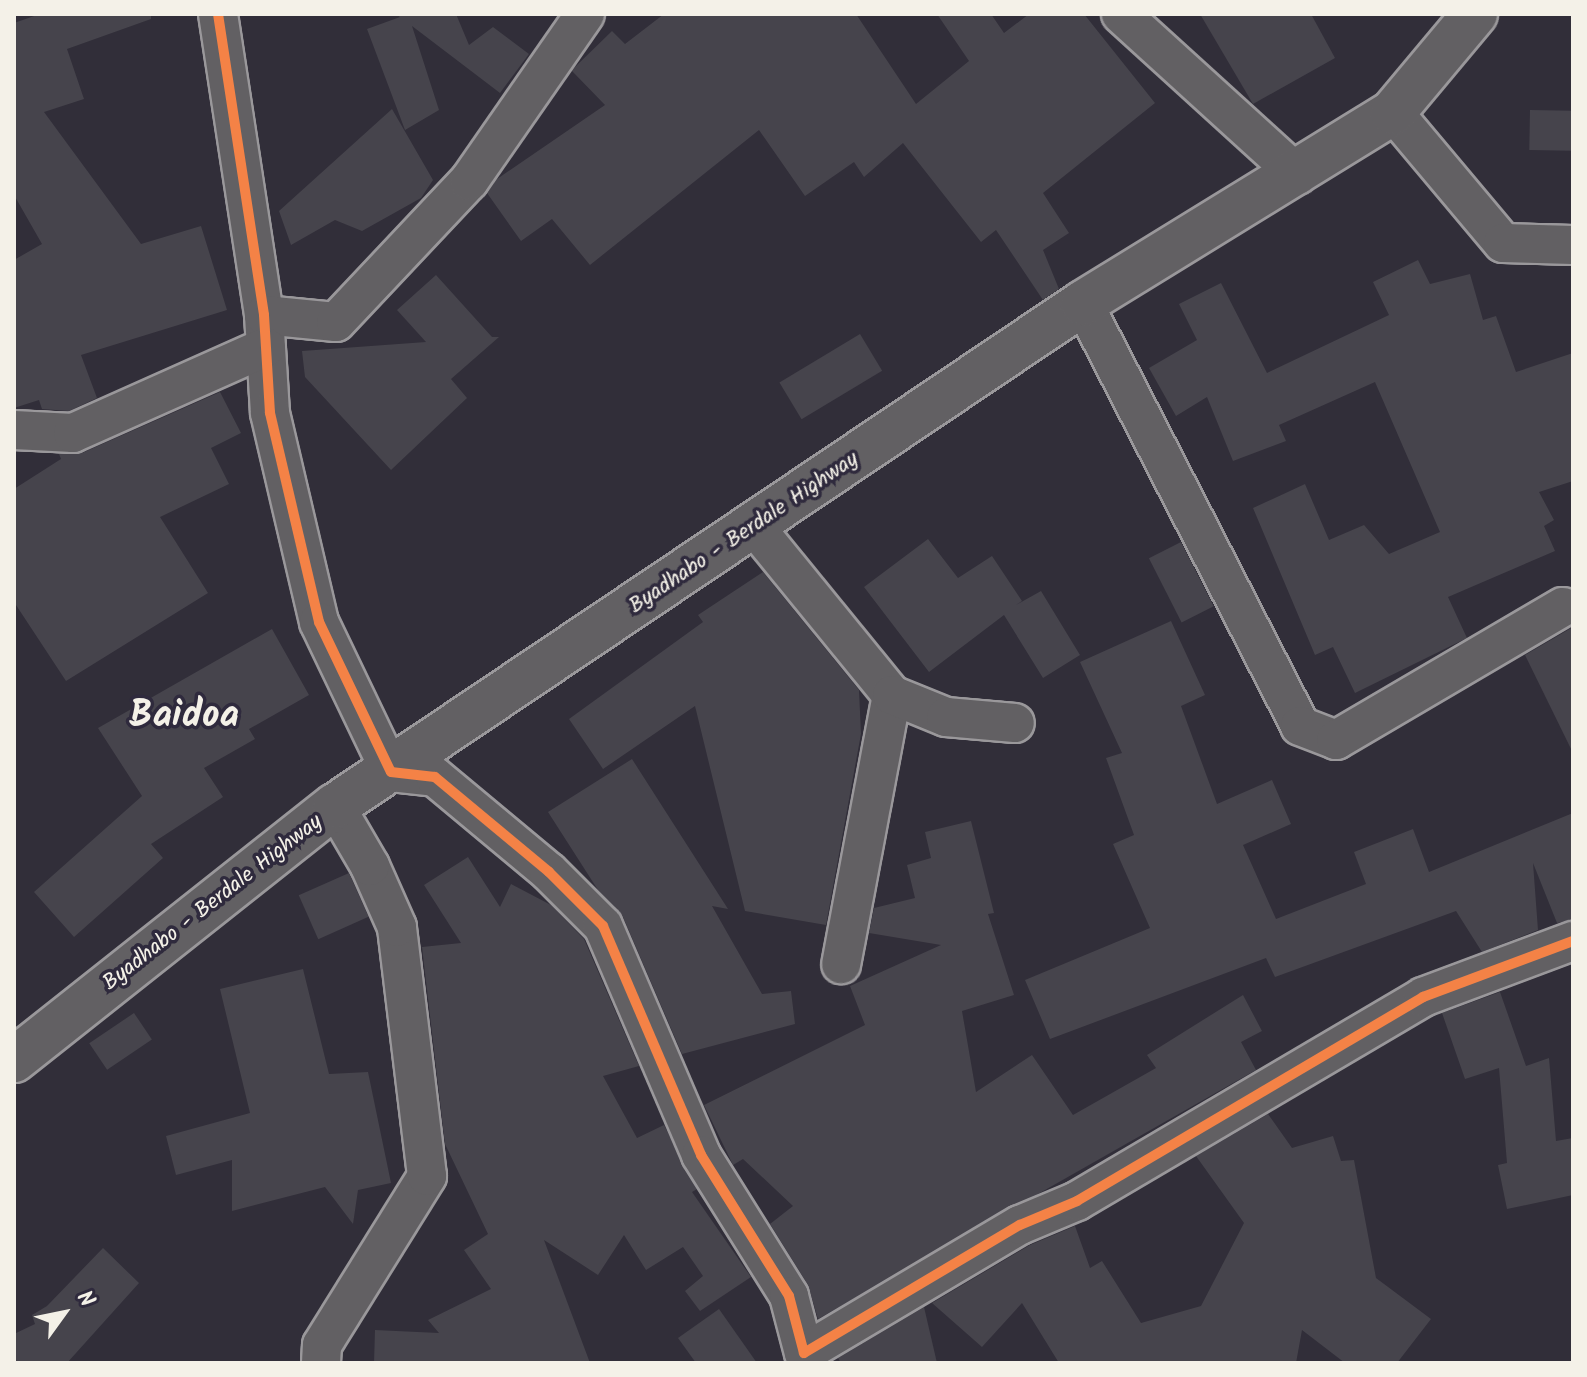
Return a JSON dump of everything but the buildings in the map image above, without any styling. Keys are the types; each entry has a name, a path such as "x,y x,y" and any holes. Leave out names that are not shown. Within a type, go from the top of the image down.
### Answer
{"main road":[{"name":"Byadhabo - Berdale Highway","path":"14,1060 335,806 391,772 1083,303 1298,175 1393,112 1475,14"}],"street":[{"path":"218,14 265,331 270,413 319,622 391,772 435,777 549,872 603,926 701,1155 789,1296 806,1358 1020,1225 1077,1201 1423,997 1573,941"},
{"path":"14,430 73,433 265,331 336,322 469,181 585,14"},
{"path":"1121,14 1298,175"},
{"path":"1393,112 1503,243 1573,245"},
{"path":"1083,303 1300,726 1336,740 1563,607"},
{"path":"754,526 892,695 946,717 1015,723"},
{"path":"841,964 892,695"},
{"path":"321,1363 322,1345 427,1176 397,927 370,866 335,806"}],"cycle path":[{"path":"218,14 264,315 270,413 319,622 391,772 435,777 549,872 603,926 701,1155 789,1296 804,1353 1020,1225 1077,1201 1423,997 1573,941"}],"district":[{"name":"Baidoa","path":"184,717"}]}
